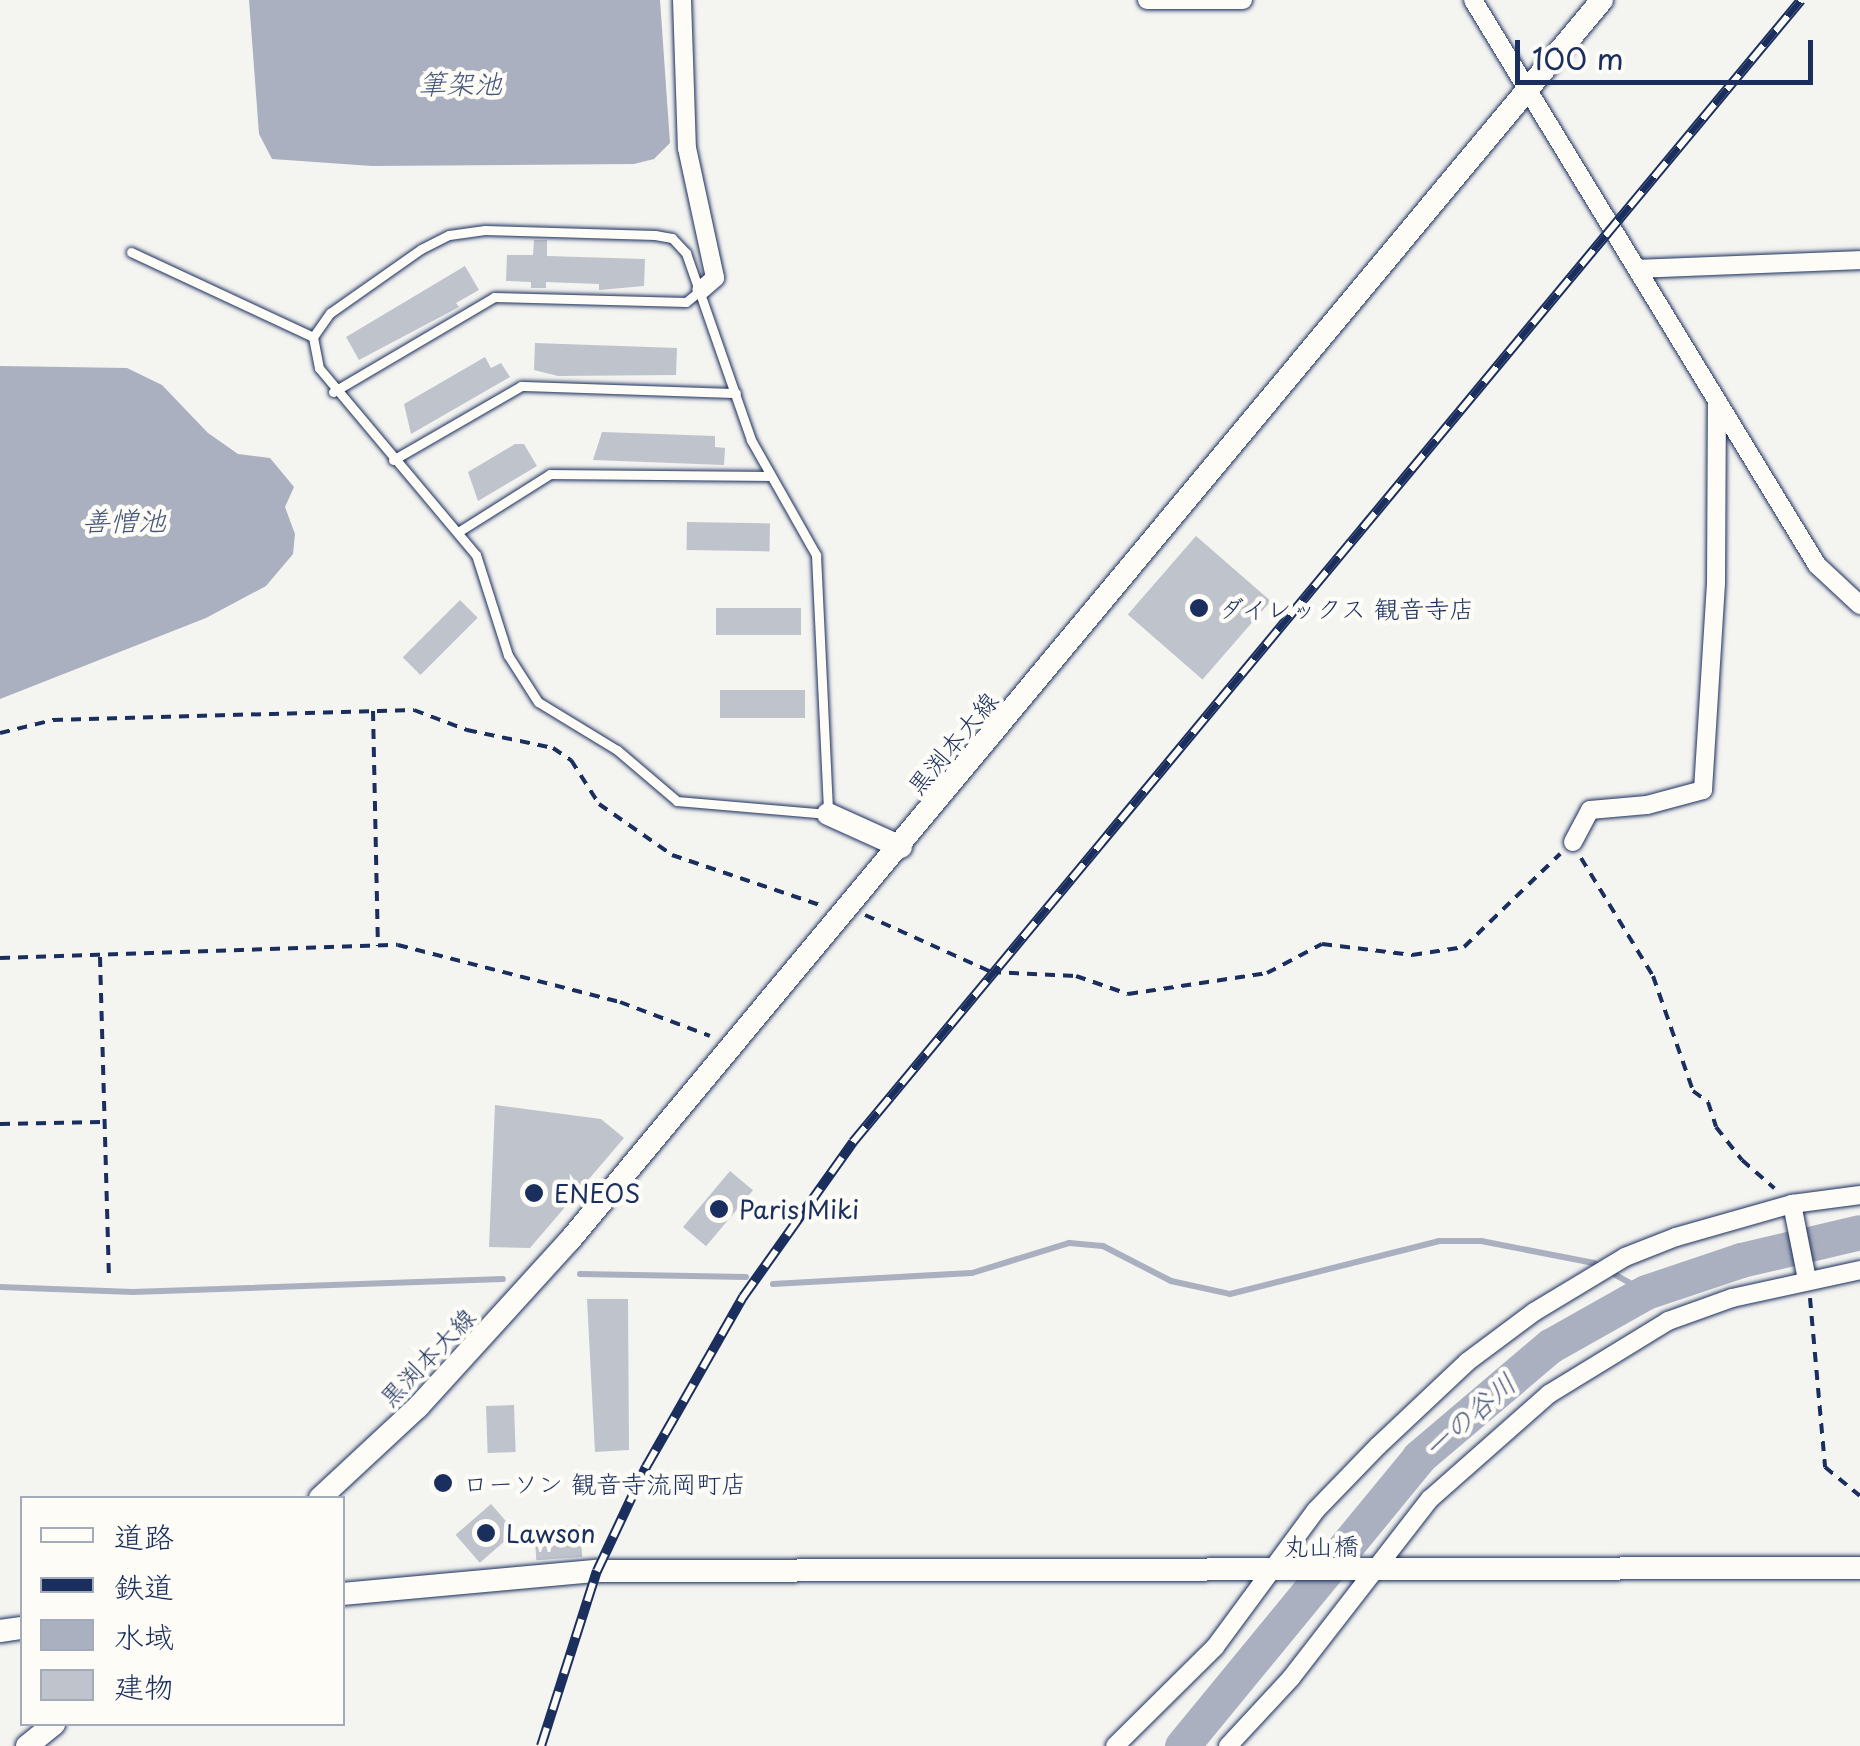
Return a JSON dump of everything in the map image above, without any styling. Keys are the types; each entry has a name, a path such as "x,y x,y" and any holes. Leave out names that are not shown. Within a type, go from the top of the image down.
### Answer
{"main road":[{"name":"黒渕本大線","path":"322,1496 516,1302 841,908 901,848 1602,0"},
{"path":"828,814 901,848"},
{"name":"丸山橋","path":"345,1594 597,1571 1268,1573 1860,1568"},
{"path":"27,1746 52,1726"}],"street":[{"path":"682,0 686,148 715,278 701,290"},
{"path":"1147,0 1243,0"},
{"path":"1473,0 1818,565 1860,605"},
{"path":"1638,269 1860,260"},
{"path":"1572,842 1590,810 1647,805 1704,790 1716,583 1717,401"},
{"path":"1116,1746 1215,1647 1268,1573 1366,1458 1466,1362 1586,1279 1625,1257 1792,1204 1860,1194"},
{"path":"1792,1204 1808,1280"},
{"path":"1228,1746 1375,1572 1430,1499 1549,1394 1668,1321 1808,1280 1860,1270"}],"lane":[{"path":"485,230 672,238 701,290 769,476 816,554 821,582 828,814 677,801 617,750 538,702 521,682 488,582 458,532 333,392 318,368 313,336 330,313 421,248 449,234 485,230"},
{"path":"132,252 313,336"},
{"path":"333,392 494,297 686,302 701,290"},
{"path":"393,460 521,386 736,393"},
{"path":"458,532 550,474 769,476"}],"path":[{"path":"0,733 53,720 414,710 467,730 553,748 571,760 599,804 672,855 841,908 991,972 1076,976 1128,994 1267,973 1322,944 1412,954 1464,947 1572,842 1653,976 1693,1090 1708,1102 1716,1127 1742,1160 1792,1204"},
{"path":"373,711 378,946"},
{"path":"0,958 398,945 620,1002 719,1040"},
{"path":"100,956 101,1122 109,1278"},
{"path":"0,1124 101,1122"},
{"path":"1808,1280 1825,1467 1860,1496"}],"water":[{"name":"筆架池","path":"249,0 660,0 670,143 654,159 634,164 372,166 272,159 259,134"},
{"name":"善憎池","path":"0,366 127,368 162,385 208,433 238,454 270,458 294,487 285,507 295,534 293,554 266,586 206,618 0,699"}],"building":[{"path":"534,240 547,240 547,256 645,259 644,286 599,290 599,284 546,282 546,288 531,288 531,282 506,281 507,255 533,255"},
{"path":"465,266 479,290 456,303 459,307 359,360 346,337"},
{"path":"535,343 677,348 676,375 558,376 534,370"},
{"path":"485,357 491,368 501,363 510,377 411,434 404,404"},
{"path":"602,432 715,436 715,447 725,448 724,465 593,460"},
{"path":"515,444 524,444 537,466 478,501 468,472"},
{"path":"687,522 770,523 769,551 687,550"},
{"name":"ダイレックス 観音寺店","path":"1196,536 1271,601 1202,679 1128,614"},
{"path":"460,600 478,618 420,675 403,657"},
{"path":"716,608 801,608 801,635 716,635"},
{"path":"720,690 805,690 805,718 720,718"},
{"name":"ENEOS","path":"495,1105 601,1119 624,1138 530,1248 489,1247"},
{"name":"Paris Miki","path":"730,1171 753,1190 706,1246 683,1227"},
{"path":"587,1299 628,1299 629,1450 595,1452"},
{"path":"514,1405 516,1452 488,1453 486,1406"},
{"name":"Lawson","path":"491,1504 515,1532 480,1563 456,1535"},
{"path":"580,1525 582,1557 536,1560 534,1528"}],"waterway":[{"name":"一の谷川","path":"1182,1746 1419,1457 1550,1346 1646,1292 1741,1260 1860,1232"},
{"path":"773,1284 972,1273 1069,1243 1103,1246 1171,1281 1230,1294 1439,1241 1481,1241 1594,1263 1646,1292"},
{"path":"580,1274 746,1277"},
{"path":"0,1287 133,1292 503,1279"}],"railway":[{"path":"541,1746 597,1571 646,1467 743,1297 853,1142 1801,0"}],"place":[{"name":"ダイレックス 観音寺店","path":"1199,608"},
{"name":"ENEOS","path":"534,1193"},
{"name":"Paris Miki","path":"719,1209"},
{"name":"ローソン 観音寺流岡町店","path":"443,1483"},
{"name":"Lawson","path":"486,1533"}]}
